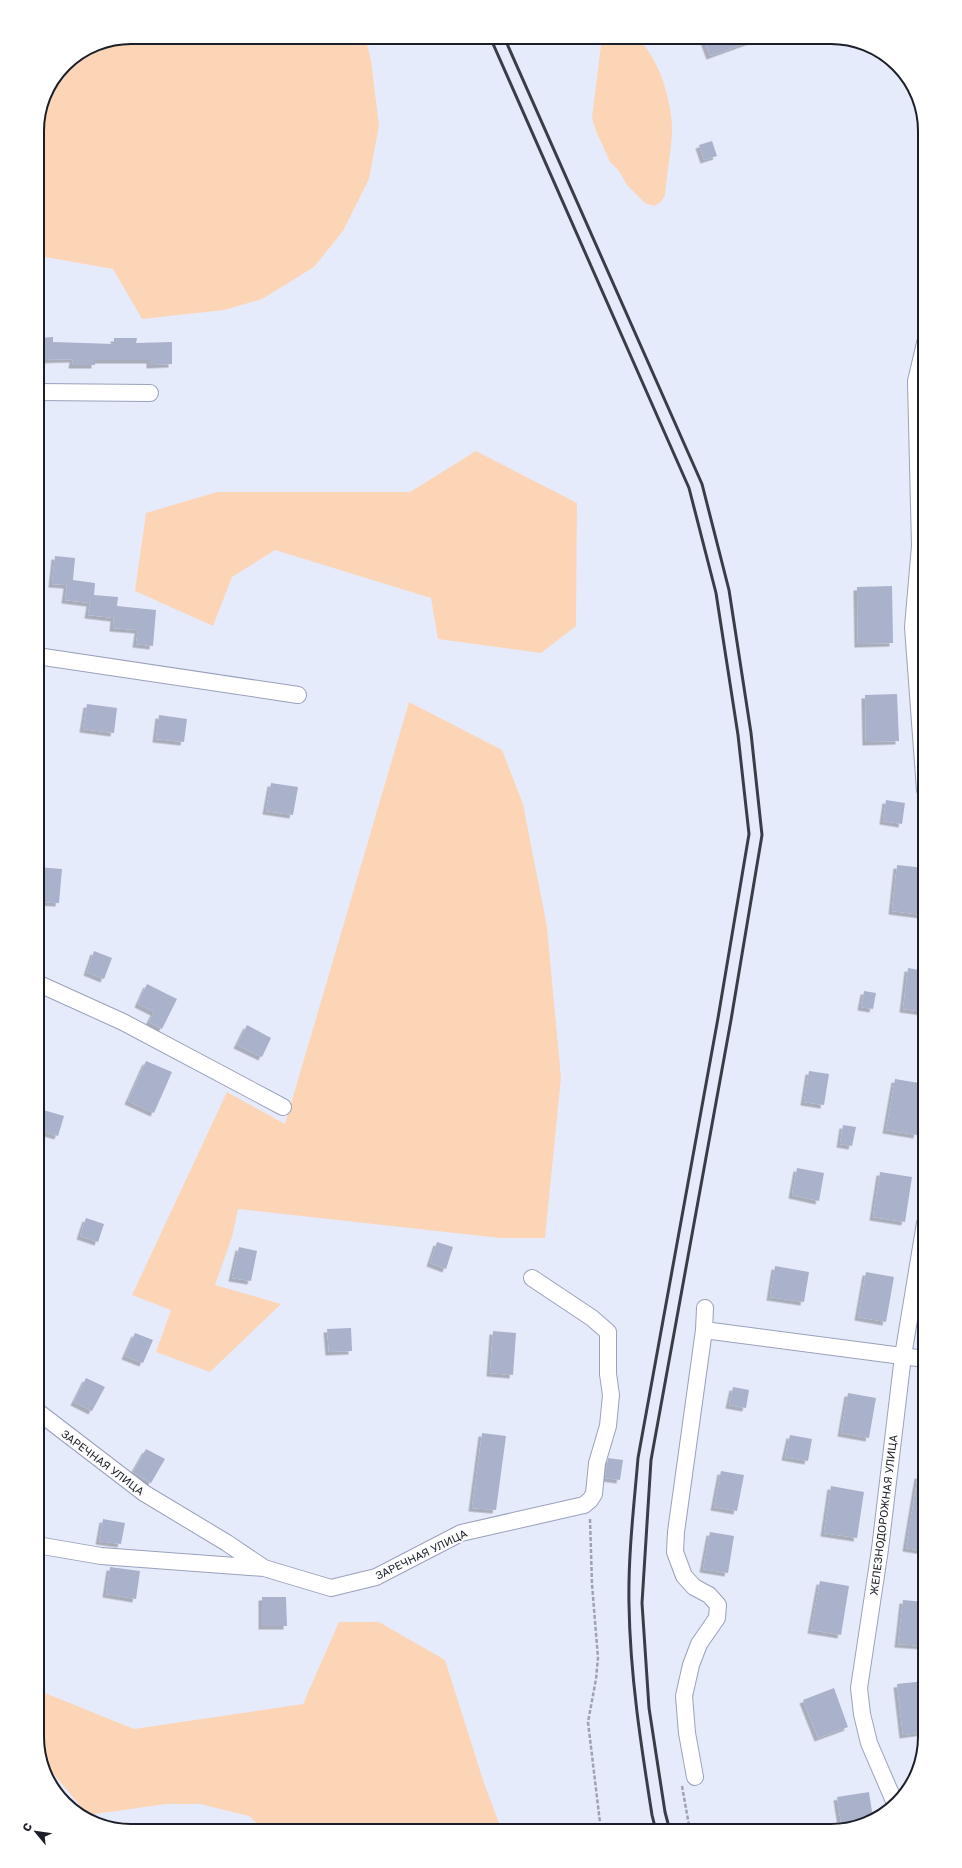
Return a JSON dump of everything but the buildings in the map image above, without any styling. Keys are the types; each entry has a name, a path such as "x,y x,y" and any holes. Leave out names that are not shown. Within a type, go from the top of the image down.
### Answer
{"street":[{"path":"918,373 916,381 918,436"},
{"path":"44,392 150,393"},
{"path":"918,582 913,627 918,695"},
{"path":"44,657 298,695"},
{"path":"44,986 123,1022 284,1107"},
{"name":"ЖЕЛЕЗНОДОРОЖНАЯ УЛИЦА","path":"892,1798 869,1743 862,1714 859,1688 880,1549 903,1356 918,1265"},
{"path":"532,1278 592,1318 608,1332 608,1374 610,1395 608,1426 597,1463 594,1494 590,1500"},
{"path":"695,1777 687,1732 684,1696 691,1665 699,1644 717,1618 718,1605 709,1595 694,1587 684,1576 675,1552 676,1532 704,1330 705,1308"},
{"path":"704,1330 918,1358"},
{"name":"ЗАРЕЧНАЯ УЛИЦА","path":"44,1416 144,1493 227,1543 264,1568 331,1588 376,1577 461,1533 584,1505 590,1500"},
{"path":"44,1546 101,1556 264,1568"}],"path":[{"path":"590,1500 592,1584 598,1658 596,1679 588,1722 600,1824"}],"shaded area":[{"path":"126,44 367,44 371,60 379,126 369,179 343,231 314,267 262,299 224,310 142,319 113,269 44,257 44,126 47,109 56,88 62,78 74,66 98,51"},
{"path":"642,44 653,58 663,82 672,121 671,147 665,195 661,202 654,206 645,203 627,185 619,171 610,162 596,131 592,118 601,45"},
{"path":"476,451 577,503 576,626 541,653 438,639 431,598 275,550 232,577 213,626 135,591 146,513 217,492 410,492"},
{"path":"409,702 502,750 523,804 547,927 561,1078 545,1238 500,1238 238,1209 232,1237 215,1285 281,1304 210,1372 156,1352 171,1310 132,1295 227,1092 285,1124"},
{"path":"339,1622 379,1622 445,1660 484,1783 499,1824 258,1824 249,1816 200,1804 166,1804 93,1814 83,1809 52,1773 46,1754 44,1742 44,1693 134,1729 303,1704"}],"railway":[{"path":"493,44 689,488 716,593 738,735 749,834 718,1018 638,1458 629,1567 631,1657 640,1736 654,1824"},
{"path":"507,44 702,484 729,590 751,733 762,835 731,1020 651,1460 642,1603 649,1708 668,1824"}]}
